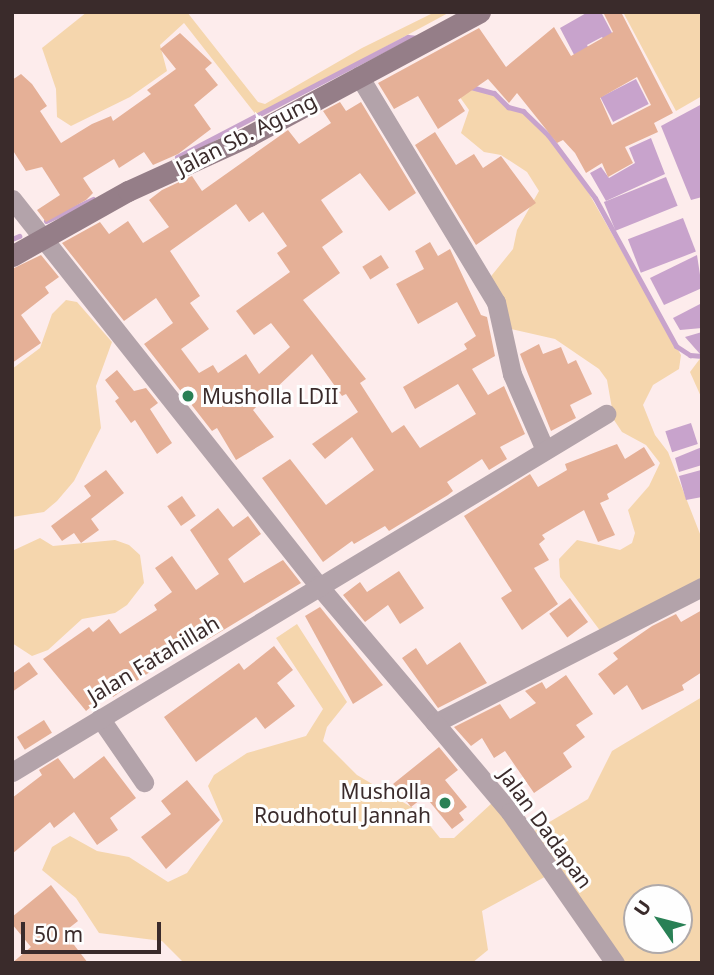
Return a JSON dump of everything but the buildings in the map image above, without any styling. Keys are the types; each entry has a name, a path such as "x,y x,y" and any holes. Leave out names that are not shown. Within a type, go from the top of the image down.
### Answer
{"street":[{"name":"Jalan Sb. Agung","path":"12,256 128,191 249,136 480,12"},
{"path":"359,76 496,302 512,374 545,450"},
{"name":"Jalan Dadapan","path":"12,200 41,241 318,585 510,812 615,963"},
{"name":"Jalan Fatahillah","path":"12,772 318,585 606,414"},
{"path":"435,723 702,587"},
{"path":"100,718 144,782"}],"shaded area":[{"path":"87,12 187,12 258,102 265,104 362,48 435,12 450,12 257,116 184,23 160,45 167,71 130,97 71,126 57,117 56,89 42,48"},
{"path":"588,12 601,12 631,69 613,56 602,37 587,45 596,62 593,91 560,28"},
{"path":"623,12 702,12 702,96 676,111"},
{"path":"636,79 649,104 613,122 600,97"},
{"path":"471,88 494,93 508,107 523,111 571,162 681,355 679,369 653,385 643,405 655,435 668,452 702,539 702,600 696,589 604,636 560,577 559,559 577,540 620,550 632,543 635,533 628,510 649,486 660,463 646,445 622,432 614,420 607,380 599,369 555,339 511,329 488,280 513,249 517,230 539,191 527,172 501,155 484,152 461,133 469,110 457,93"},
{"path":"702,104 702,197 691,200 661,126"},
{"path":"651,138 665,174 606,201 590,173 601,167 609,178 635,163 629,148"},
{"path":"666,177 678,206 615,231 604,202"},
{"path":"683,218 696,252 641,273 628,239"},
{"path":"697,255 702,288 664,305 650,278"},
{"path":"66,300 77,302 112,342 96,386 101,428 74,481 57,501 44,512 12,517 12,369 40,348 52,314"},
{"path":"702,303 702,328 680,330 673,318"},
{"path":"702,332 702,354 700,354 685,337"},
{"path":"702,356 702,399 690,372"},
{"path":"691,423 698,444 672,452 665,431"},
{"path":"702,447 702,465 679,472 675,458"},
{"path":"701,470 702,497 686,500 679,476"},
{"path":"40,538 53,546 115,540 129,545 140,555 144,583 127,605 115,613 82,619 48,650 32,656 12,643 12,551"},
{"path":"297,624 347,702 327,727 323,741 357,775 418,811 440,838 454,838 492,803 526,836 588,799 612,751 702,697 702,963 615,963 552,873 482,911 488,950 472,963 184,963 162,941 99,933 76,898 42,870 52,847 70,836 97,851 129,857 168,882 187,873 223,821 208,786 214,775 247,753 306,736 323,709 276,638"}],"waterway":[{"path":"177,157 408,37 418,38"},
{"path":"467,86 494,93 508,107 523,111 548,135 595,198 676,346 690,355 702,356"},
{"path":"46,221 93,199"},
{"path":"12,239 19,236"}],"place":[{"name":"Musholla LDII","path":"188,396"},
{"name":"Musholla Roudhotul Jannah","path":"445,803"}]}
